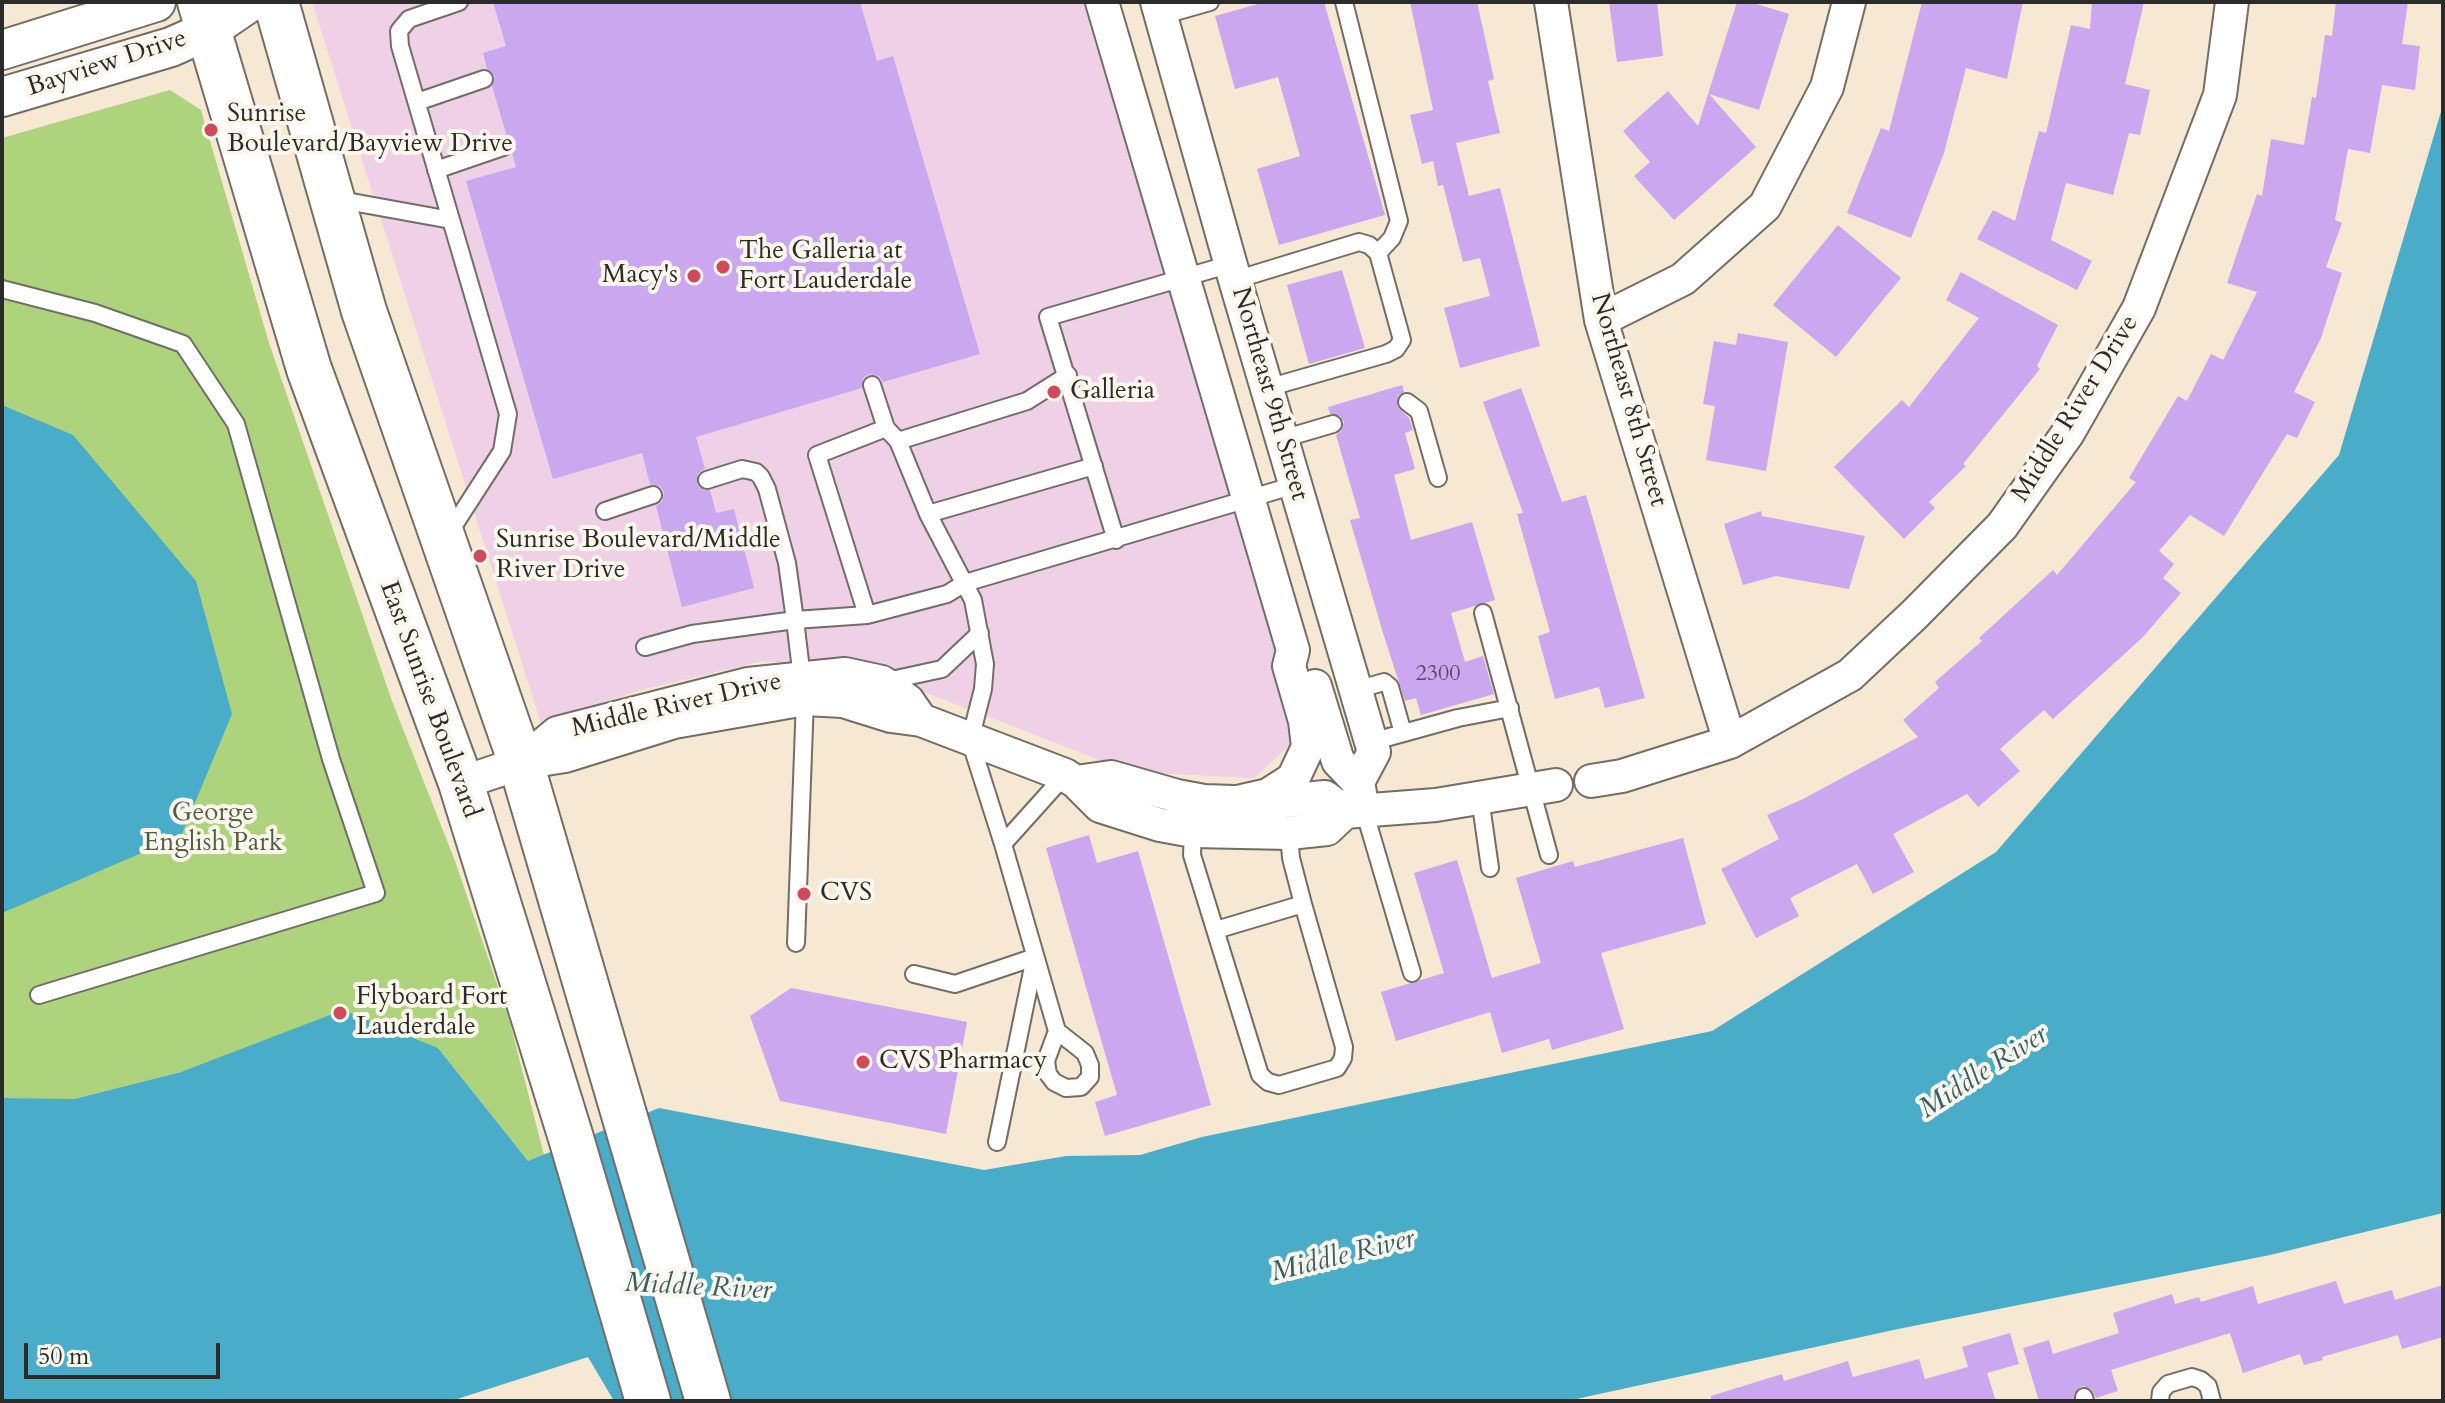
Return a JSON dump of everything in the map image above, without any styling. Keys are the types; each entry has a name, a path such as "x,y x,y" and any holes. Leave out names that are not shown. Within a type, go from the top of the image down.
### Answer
{"main road":[{"path":"276,2 364,311 521,763 708,1401"},
{"name":"East Sunrise Boulevard","path":"205,16 309,369 461,783 571,1138 648,1401"}],"street":[{"name":"Bayview Drive","path":"2,50 156,2"},
{"name":"Bayview Drive","path":"2,97 171,47 205,16 250,2"},
{"name":"Northeast 9th Street","path":"1102,2 1293,650 1289,666 1305,721 1308,747 1293,779 1268,795 1237,802"},
{"name":"Northeast 8th Street","path":"1551,2 1601,320 1730,742"},
{"path":"1601,320 1683,279 1765,206 1827,87 1849,2"},
{"name":"Middle River Drive","path":"1591,781 1622,776 1730,742 1850,675 2002,526 2068,433 2139,308 2220,95 2232,2"},
{"name":"Northeast 9th Street","path":"1159,9 1371,742"},
{"name":"Northeast 9th Street","path":"1293,650 1308,662 1338,761 1356,802"},
{"name":"Middle River Drive","path":"804,689 845,674 882,682 908,701 921,720"},
{"name":"Middle River Drive","path":"461,783 521,763 557,733 748,684 804,689 891,716 921,720 1071,779 1100,806 1160,825 1193,831 1289,833 1327,829 1356,802"},
{"path":"1356,802 1374,752 1371,742"},
{"name":"Middle River Drive","path":"1071,779 1111,777 1177,796 1264,803 1325,797 1356,802 1436,805 1544,788"}],"lane":[{"path":"444,542 502,451 508,414 400,46 399,31 409,19 459,2"},
{"path":"1159,9 1210,2"},
{"path":"1344,2 1399,221 1392,238 1378,253"},
{"path":"417,102 484,79"},
{"path":"436,170 503,147"},
{"path":"333,198 451,220"},
{"path":"1116,540 1048,317 1183,278 1233,272 1359,242 1369,245 1378,253 1402,340 1396,349 1267,388"},
{"path":"2,289 95,313 183,344 236,424 331,759 376,893 39,995"},
{"path":"867,615 817,455 1027,401 1068,375"},
{"path":"872,385 928,514 973,600 985,664 983,689 970,740 1057,1031"},
{"path":"1407,402 1419,411 1438,478"},
{"path":"1282,439 1333,424"},
{"path":"928,514 1094,466"},
{"path":"707,480 742,469 756,472 761,477 787,563 804,689 796,943"},
{"path":"645,647 692,634 795,620 867,615 947,594 965,583 1295,485"},
{"path":"605,511 653,495"},
{"path":"1483,613 1510,708 1544,788 1549,855"},
{"path":"882,682 942,669 980,633"},
{"path":"1356,690 1384,682 1390,687 1403,733"},
{"path":"1371,742 1510,708"},
{"path":"1003,844 1071,779"},
{"path":"1480,798 1490,868"},
{"path":"1356,802 1412,973"},
{"path":"1193,831 1192,855 1260,1075 1268,1082 1279,1085 1337,1068 1343,1058 1344,1047 1291,858 1289,833"},
{"path":"1216,930 1303,904"},
{"path":"914,974 955,984 1035,957"},
{"path":"997,1142 1035,957"},
{"path":"2160,1401 2161,1392 2168,1384 2192,1377 2208,1386 2212,1401"}],"shaded area":[{"path":"312,2 1083,2 1279,658 1291,744 1254,778 1131,772 875,673 763,661 641,690 541,723"}],"green space":[{"name":"George English Park","path":"170,90 201,110 269,343 392,701 455,861 509,1019 544,1155 528,1161 438,1048 181,1072 74,1099 2,1131 2,138"}],"water":[{"name":"Middle River","path":"2443,105 2443,1213 2270,1255 1898,1329 1567,1401 614,1401 588,1357 451,1401 2,1401 2,1098 74,1099 181,1072 343,1010 438,1048 528,1161 659,1108 984,1170 1066,1156 1140,1155 1202,1137 1712,1031 1996,852 2339,455"},
{"path":"2,405 73,435 196,581 232,714 181,836 2,913"}],"building":[{"name":"The Galleria at Fort Lauderdale","path":"493,2 860,2 877,61 893,56 980,354 883,382 879,376 869,374 863,378 862,388 696,437 705,469 698,473 697,484 704,490 710,490 716,513 734,509 754,588 682,607 656,506 662,502 664,492 660,486 650,484 642,453 553,479 466,181 516,167 512,153 514,144 507,137 492,86 495,76 487,69 483,53 506,46"},
{"path":"1265,2 1324,2 1385,215 1279,245 1257,169 1300,156 1278,77 1235,89 1215,16"},
{"path":"1410,2 1477,2 1494,79 1488,81 1500,133 1456,143 1469,196 1500,188 1540,346 1460,368 1444,308 1490,296 1480,258 1463,262 1443,185 1438,186 1433,161 1422,164 1410,115 1433,110"},
{"path":"1609,2 1657,2 1663,56 1617,62"},
{"path":"1737,2 1750,2 1789,14 1759,110 1709,94 1756,147 1674,220 1634,176 1650,162 1623,131 1668,91 1698,126"},
{"path":"1922,2 2023,2 2007,79 1966,68 1944,153 1911,238 1847,213 1881,128 1889,131"},
{"path":"2092,2 2144,2 2125,84 2150,90 2140,135 2129,133 2113,195 2066,183 2051,240 2092,261 2077,290 1977,239 1993,210 2015,221 2039,131 2046,133 2071,25 2090,29"},
{"path":"2336,2 2408,2 2402,44 2420,46 2415,90 2382,85 2370,153 2348,149 2335,220 2342,223 2326,267 2342,273 2321,338 2294,392 2315,402 2297,438 2287,434 2224,536 2190,515 2159,551 2174,564 2163,578 2181,593 2143,637 2053,719 2044,710 2000,749 2020,771 1978,807 1967,794 1893,834 1914,872 1873,894 1857,864 1790,898 1799,916 1756,938 1721,869 1779,839 1767,815 1918,737 1903,720 1939,688 1935,682 1982,641 1979,638 2053,570 2057,575 2136,482 2129,478 2178,396 2187,401 2211,354 2223,360 2257,292 2227,283 2257,194 2262,196 2271,139 2304,145 2312,97 2316,98 2325,35 2332,36"},
{"path":"1838,225 1901,278 1836,357 1773,305"},
{"path":"1342,270 1365,348 1309,364 1287,285"},
{"path":"1961,272 2058,325 2037,366 2040,369 1963,464 1966,466 1929,502 1935,508 1904,539 1834,467 1902,400 1909,407 1979,318 1946,300"},
{"path":"1738,333 1788,342 1766,471 1706,460 1715,406 1703,404 1714,341 1736,345"},
{"path":"1402,385 1404,392 1398,396 1397,406 1409,418 1413,430 1405,433 1415,469 1394,475 1411,540 1472,522 1495,600 1451,613 1465,662 1483,656 1494,694 1421,715 1416,698 1405,701 1383,633 1350,520 1360,518 1336,435 1344,422 1340,416 1330,414 1328,407"},
{"path":"1521,388 1562,502 1586,495 1645,698 1605,708 1599,687 1555,699 1538,636 1550,632 1517,514 1523,513 1483,402"},
{"path":"1761,511 1762,516 1865,536 1849,589 1776,576 1743,585 1724,524"},
{"path":"1089,835 1097,863 1138,851 1211,1105 1105,1136 1095,1102 1117,1095 1046,848"},
{"path":"1683,838 1706,924 1601,953 1624,1029 1552,1050 1549,1039 1502,1053 1490,1012 1396,1041 1381,992 1444,973 1414,873 1457,860 1492,978 1541,963 1516,878 1573,861 1575,867"},
{"name":"CVS Pharmacy","path":"791,988 967,1022 946,1134 780,1101 750,1016"},
{"path":"2336,1281 2344,1304 2392,1290 2395,1300 2443,1285 2443,1337 2402,1349 2398,1335 2304,1365 2300,1354 2243,1373 2230,1333 2111,1370 2118,1391 2096,1398 2091,1389 2082,1386 2074,1393 2074,1401 2039,1401 2023,1348 2049,1340 2053,1354 2119,1333 2113,1313 2172,1294 2175,1304 2199,1297 2201,1302 2253,1286 2258,1304"},
{"path":"2010,1333 2019,1364 1987,1373 1996,1401 1711,1401 1711,1396 1782,1374 1784,1381 1848,1361 1853,1377 1919,1359 1925,1379 1968,1367 1962,1347"}],"place":[{"name":"Sunrise Boulevard/Bayview Drive","path":"211,130"},
{"name":"The Galleria at Fort Lauderdale","path":"723,267"},
{"name":"Macy's","path":"694,276"},
{"name":"Galleria","path":"1054,392"},
{"name":"Sunrise Boulevard/Middle River Drive","path":"480,556"},
{"name":"CVS","path":"804,894"},
{"name":"Flyboard Fort Lauderdale","path":"340,1013"},
{"name":"CVS Pharmacy","path":"863,1062"}]}
